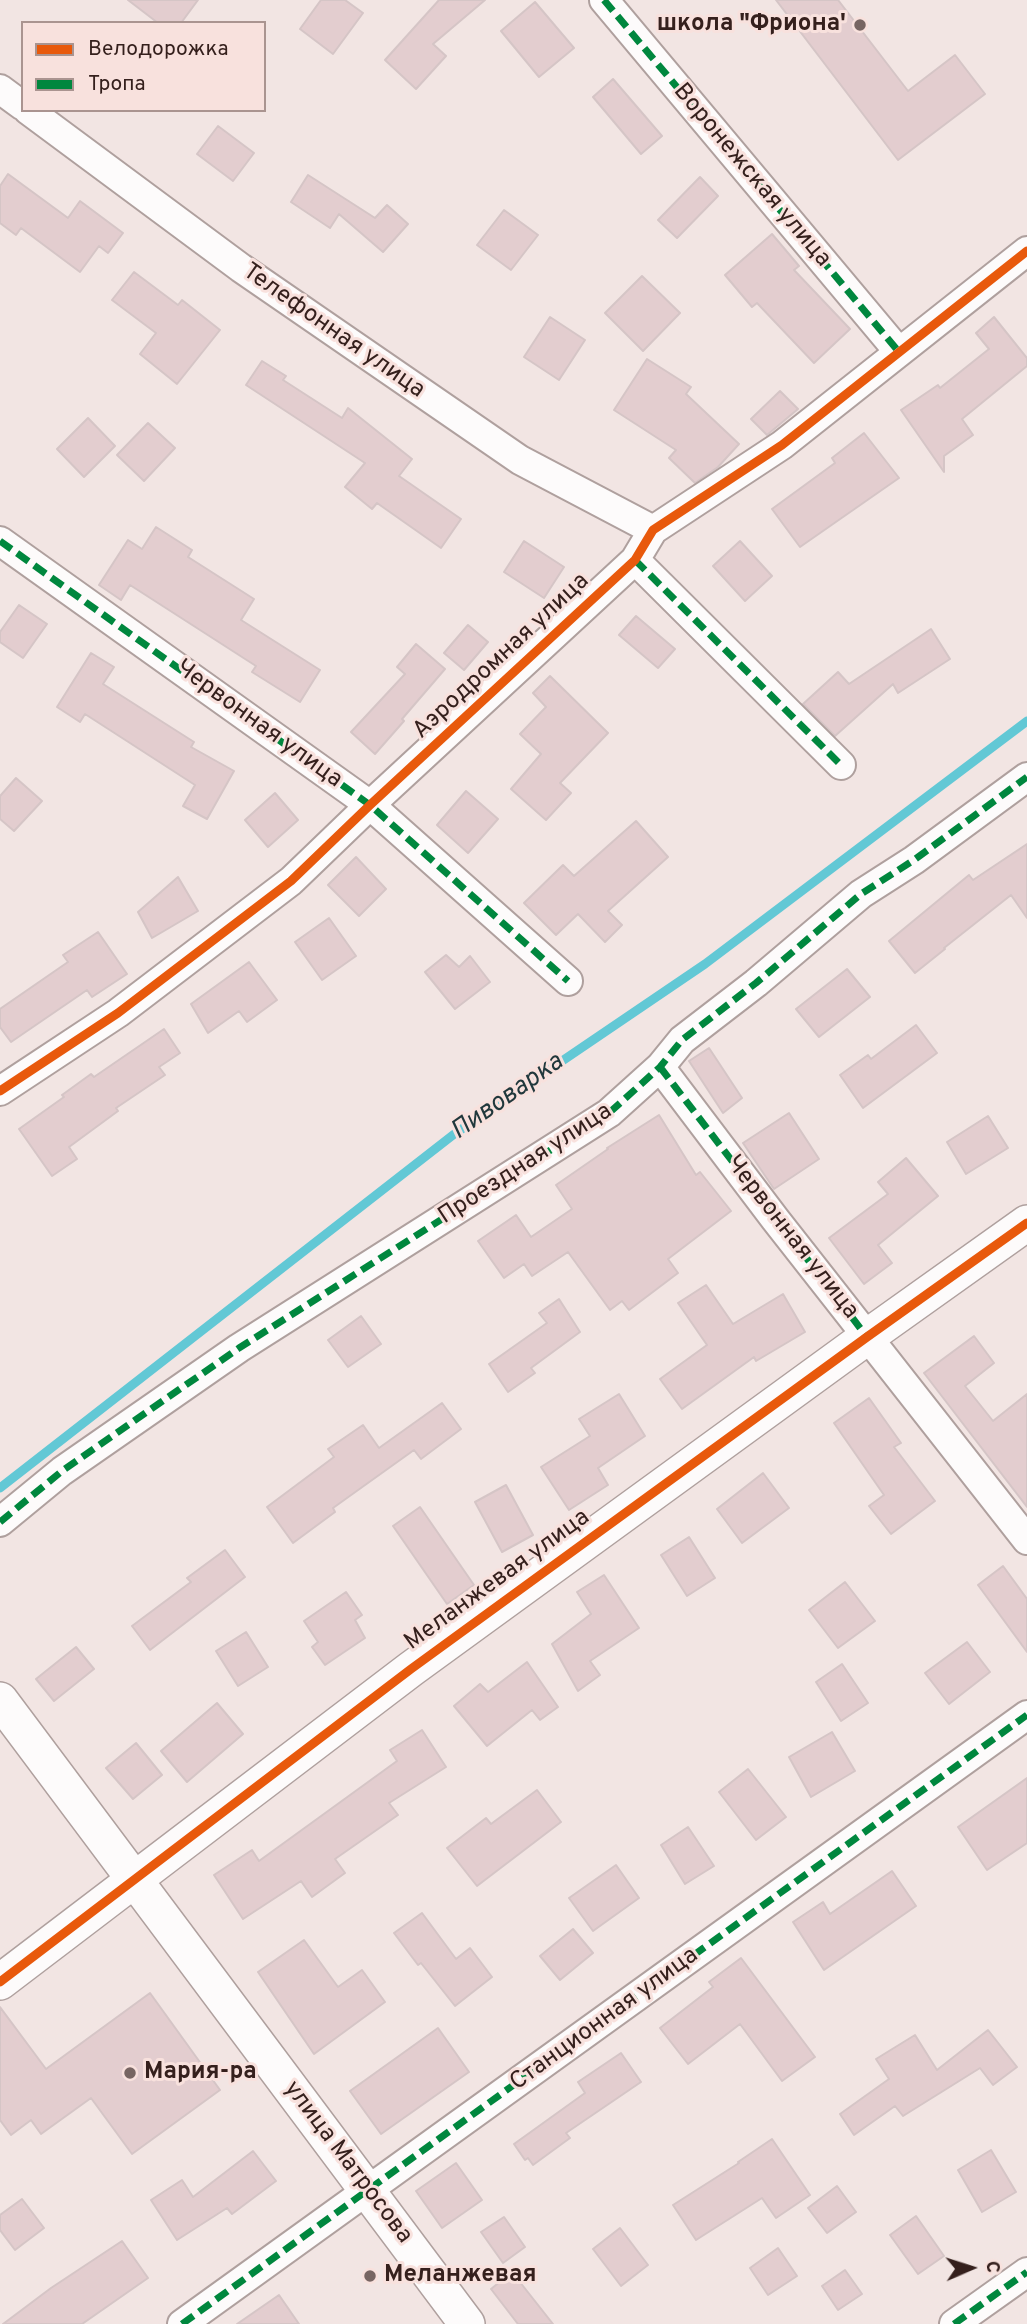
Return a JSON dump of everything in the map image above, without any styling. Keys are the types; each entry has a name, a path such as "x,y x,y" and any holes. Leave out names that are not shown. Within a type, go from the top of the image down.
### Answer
{"street":[{"name":"Воронежская улица","path":"604,0 899,352"},
{"path":"0,89 21,105"},
{"name":"Телефонная улица","path":"31,112 241,268 520,460 653,530"},
{"name":"Аэродромная улица","path":"0,1090 118,1013 291,881 635,561 653,530 782,445 1027,251"},
{"name":"Червонная улица","path":"0,541 370,805 568,981"},
{"path":"635,561 841,765"},
{"name":"Проездная улица","path":"0,1521 62,1471 239,1348 609,1113 660,1067 682,1040 756,983 861,894 914,860 1027,777"},
{"name":"Червонная улица","path":"660,1067 1027,1540"},
{"name":"Меланжевая улица","path":"0,1982 411,1668 1027,1223"},
{"name":"улица Матросова","path":"0,1700 467,2324"},
{"name":"Станционная улица","path":"182,2324 1027,1716"},
{"path":"954,2324 1027,2272"}],"building":[{"path":"128,0 198,0 182,21 155,21"},
{"path":"321,0 345,0 363,13 333,54 300,29"},
{"path":"439,0 485,0 433,44 446,56 416,89 385,60"},
{"path":"776,0 838,0 908,91 955,55 985,94 898,160"},
{"path":"535,2 574,48 539,77 501,31"},
{"path":"613,79 662,136 641,154 593,97"},
{"path":"218,126 254,153 233,181 197,154"},
{"path":"8,174 68,218 80,201 123,233 108,253 99,246 80,272 21,228 16,235 0,223 0,186"},
{"path":"308,175 375,218 387,205 408,224 383,252 339,214 330,228 291,202"},
{"path":"700,177 718,196 677,238 658,220"},
{"path":"504,210 538,235 511,270 477,245"},
{"path":"772,234 799,266 794,270 850,329 814,363 757,303 752,307 725,275"},
{"path":"134,272 178,305 182,300 220,330 177,384 140,354 156,333 112,300"},
{"path":"642,276 680,313 643,351 605,313"},
{"path":"550,317 585,340 559,380 524,357"},
{"path":"994,317 1027,358 1027,366 962,419 973,435 944,456 944,472 901,410 938,385 940,388 989,349 976,333"},
{"path":"647,359 691,387 686,394 739,444 718,467 695,483 669,458 676,450 614,410"},
{"path":"262,361 286,376 283,380 342,418 348,408 412,459 399,476 461,519 441,548 377,503 372,509 345,487 365,463 246,385"},
{"path":"780,391 798,409 767,435 751,419"},
{"path":"88,418 115,446 84,477 57,449"},
{"path":"148,423 175,448 144,481 117,455"},
{"path":"864,433 899,478 800,547 772,509 835,463 832,458"},
{"path":"156,527 192,550 188,557 254,599 241,620 320,670 300,702 252,672 256,666 130,585 121,600 99,585 128,540 142,549"},
{"path":"524,541 564,567 544,598 504,572"},
{"path":"740,541 772,576 745,601 713,566"},
{"path":"19,605 47,624 23,658 0,642 0,632"},
{"path":"636,616 675,649 658,668 619,635"},
{"path":"468,625 488,642 464,670 444,653"},
{"path":"931,629 950,659 898,693 893,684 835,736 803,704 838,672 849,684"},
{"path":"416,644 445,669 375,754 351,732 405,674 397,667"},
{"path":"91,653 114,667 103,684 194,742 191,747 234,771 207,819 183,806 195,785 85,714 80,722 57,707"},
{"path":"550,676 608,733 560,783 571,793 546,820 511,789 541,754 520,734 546,707 533,693"},
{"path":"16,778 42,801 14,831 0,819 0,796"},
{"path":"466,791 498,819 468,853 437,825"},
{"path":"275,793 298,820 268,847 245,820"},
{"path":"636,821 668,857 608,911 622,925 605,942 578,914 556,935 524,903 563,865 574,876"},
{"path":"1027,844 1027,918 1011,895 915,973 889,941 969,875 973,880"},
{"path":"356,857 386,889 359,916 328,885"},
{"path":"178,877 198,911 152,938 138,912"},
{"path":"329,918 356,956 322,980 295,942"},
{"path":"98,932 127,974 92,997 87,990 11,1042 0,1027 0,1009 68,962 63,955"},
{"path":"446,955 459,967 470,956 490,982 455,1009 425,972"},
{"path":"249,962 277,1000 247,1022 239,1011 208,1033 191,1004"},
{"path":"847,969 870,997 819,1037 796,1009"},
{"path":"916,1025 937,1053 863,1108 840,1075 868,1055 871,1059"},
{"path":"164,1029 180,1053 159,1067 165,1075 116,1108 118,1111 69,1147 77,1159 52,1176 19,1129 91,1074 94,1077"},
{"path":"709,1048 742,1098 723,1113 689,1061"},
{"path":"789,1113 819,1159 774,1189 743,1143"},
{"path":"659,1115 696,1175 700,1172 731,1211 668,1259 678,1273 629,1310 622,1301 610,1310 568,1252 532,1276 524,1264 504,1278 478,1241 516,1215 531,1237 572,1209 556,1185"},
{"path":"988,1116 1008,1148 966,1174 947,1142"},
{"path":"906,1158 938,1196 878,1245 892,1263 864,1284 829,1238 888,1194 878,1182"},
{"path":"706,1285 733,1324 783,1294 805,1332 756,1361 754,1357 682,1409 660,1379 707,1345 678,1303"},
{"path":"559,1299 580,1332 531,1368 535,1373 508,1392 489,1364 547,1323 539,1313"},
{"path":"361,1316 381,1344 348,1367 328,1340"},
{"path":"974,1336 994,1363 965,1386 993,1421 1027,1394 1027,1507 924,1373"},
{"path":"619,1394 645,1436 598,1468 608,1485 569,1510 541,1467 590,1436 579,1419"},
{"path":"869,1398 901,1443 894,1447 935,1501 891,1534 869,1506 884,1495 834,1423"},
{"path":"442,1403 461,1429 421,1459 414,1450 333,1508 335,1512 293,1543 267,1507 334,1457 328,1449 363,1425 379,1448"},
{"path":"763,1473 789,1508 742,1543 717,1509"},
{"path":"506,1485 533,1535 502,1552 475,1502"},
{"path":"420,1507 474,1585 447,1604 393,1526"},
{"path":"689,1537 715,1578 687,1596 661,1555"},
{"path":"225,1550 245,1577 150,1650 132,1626 191,1582 187,1578"},
{"path":"1003,1566 1027,1599 1027,1652 978,1585"},
{"path":"604,1575 639,1628 590,1661 600,1675 578,1691 552,1644 591,1614 577,1592"},
{"path":"845,1582 875,1621 838,1648 809,1610"},
{"path":"346,1592 362,1615 355,1620 365,1638 325,1665 312,1647 318,1642 304,1621"},
{"path":"246,1632 268,1667 238,1686 216,1651"},
{"path":"967,1642 990,1672 949,1704 925,1673"},
{"path":"76,1647 94,1669 54,1701 36,1679"},
{"path":"527,1662 558,1707 540,1720 532,1710 487,1746 454,1706 480,1684 488,1692"},
{"path":"842,1664 868,1703 841,1721 816,1682"},
{"path":"217,1703 243,1734 187,1782 161,1751"},
{"path":"422,1730 446,1767 389,1803 398,1815 335,1859 345,1873 312,1897 301,1881 243,1919 214,1875 252,1850 259,1861 397,1761 390,1750"},
{"path":"832,1732 855,1771 811,1797 789,1757"},
{"path":"136,1743 162,1775 133,1799 106,1768"},
{"path":"748,1769 786,1817 756,1840 719,1792"},
{"path":"1027,1778 1027,1843 987,1870 958,1827"},
{"path":"537,1790 561,1822 477,1886 447,1848 486,1818 491,1824"},
{"path":"688,1827 714,1866 685,1884 661,1845"},
{"path":"616,1865 639,1898 593,1931 569,1898"},
{"path":"892,1871 916,1906 824,1970 793,1922 823,1902 830,1914"},
{"path":"422,1913 456,1959 470,1948 492,1977 455,2006 421,1963 418,1965 394,1933"},
{"path":"573,1929 593,1953 560,1980 540,1956"},
{"path":"304,1940 338,1987 362,1970 385,2002 314,2054 258,1972"},
{"path":"741,1958 815,2057 782,2081 740,2024 688,2064 660,2028 713,1987 709,1982"},
{"path":"150,1993 220,2090 132,2154 91,2098 41,2134 31,2120 11,2135 0,2120 0,2007 46,2069"},
{"path":"438,2028 469,2072 381,2134 350,2091"},
{"path":"988,2030 1017,2067 993,2085 980,2068 903,2116 895,2106 854,2135 840,2114 889,2079 876,2059 915,2035 937,2070"},
{"path":"621,2053 641,2082 566,2133 570,2138 533,2165 528,2158 525,2160 514,2144 585,2093 578,2082"},
{"path":"772,2139 810,2195 776,2218 762,2198 696,2240 673,2205"},
{"path":"991,2150 1016,2192 982,2212 958,2170"},
{"path":"253,2151 276,2181 232,2214 227,2208 177,2240 151,2200 182,2180 193,2197"},
{"path":"456,2163 482,2200 442,2228 416,2191"},
{"path":"837,2186 856,2212 827,2233 808,2208"},
{"path":"22,2199 44,2228 15,2250 0,2230 0,2215"},
{"path":"916,2216 944,2256 918,2274 890,2235"},
{"path":"504,2217 525,2247 503,2263 481,2232"},
{"path":"620,2228 648,2265 621,2286 593,2249"},
{"path":"122,2241 148,2278 82,2324 3,2324 51,2288"},
{"path":"778,2248 797,2276 768,2295 750,2268"},
{"path":"845,2270 862,2294 838,2310 822,2286"},
{"path":"512,2272 553,2324 518,2324 491,2289"},
{"path":"279,2295 299,2324 237,2324"}],"waterway":[{"name":"Пивоварка","path":"0,1488 453,1135 705,964 1027,721"}],"marked path":[{"path":"604,0 899,352"},
{"path":"0,541 370,805 568,981"},
{"path":"635,560 841,765"},
{"path":"0,1522 62,1471 239,1348 609,1113 660,1067 682,1040 756,983 861,894 914,860 1027,777"},
{"path":"660,1067 867,1337"},
{"path":"182,2324 1027,1715"},
{"path":"954,2324 1027,2272"}],"cycle path":[{"path":"0,1091 118,1013 291,881 635,560 653,530 782,445 1027,251"},
{"path":"0,1982 411,1669 1027,1223"}],"place":[{"name":"школа \"Фриона'","path":"860,25"},
{"name":"Мария-ра","path":"130,2073"},
{"name":"Меланжевая","path":"370,2276"}]}
